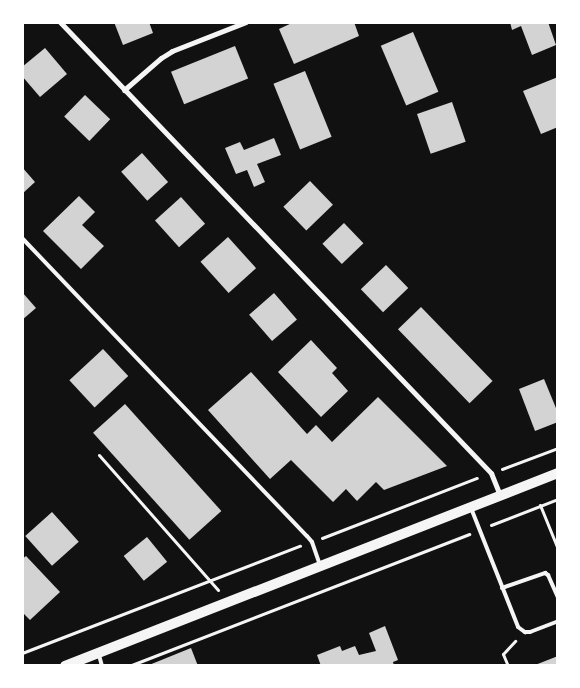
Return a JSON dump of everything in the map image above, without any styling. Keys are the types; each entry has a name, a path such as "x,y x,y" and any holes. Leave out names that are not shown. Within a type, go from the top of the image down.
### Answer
{"main road":[{"path":"65,666 558,473"}],"street":[{"path":"60,22 490,473 500,496"},
{"path":"124,90 161,58 172,51 246,22"}],"lane":[{"path":"22,238 312,542 320,565"},
{"path":"470,506 518,626 525,632 558,621"},
{"path":"502,588 545,573 548,575 558,597"},
{"path":"98,653 102,666"}],"path":[{"path":"22,653 558,448"},
{"path":"99,455 228,602 236,625"},
{"path":"129,666 558,499"},
{"path":"540,505 558,549"},
{"path":"508,666 503,654 525,632"}],"building":[{"path":"114,22 149,22 153,33 123,45"},
{"path":"294,22 354,22 359,36 294,64 279,29"},
{"path":"510,22 548,22 556,45 532,55 521,26 512,30"},
{"path":"413,32 438,92 406,106 381,46"},
{"path":"235,46 248,78 184,104 171,72"},
{"path":"45,48 67,74 40,97 22,76 22,67"},
{"path":"305,71 332,137 300,150 273,84"},
{"path":"558,77 558,127 541,134 523,91"},
{"path":"85,95 110,119 89,141 64,117"},
{"path":"452,102 466,142 431,154 417,114"},
{"path":"274,138 281,155 257,164 265,182 254,187 247,170 236,174 225,148 240,142 244,150"},
{"path":"142,153 168,182 147,201 121,172"},
{"path":"22,167 35,182 22,194"},
{"path":"310,181 333,205 306,230 283,207"},
{"path":"79,196 95,212 82,225 104,246 81,269 43,231"},
{"path":"181,197 205,224 179,247 155,220"},
{"path":"344,223 363,243 342,264 322,244"},
{"path":"228,237 256,268 229,293 201,262"},
{"path":"386,265 408,288 383,312 361,289"},
{"path":"22,292 36,308 22,320"},
{"path":"274,293 297,319 272,341 249,315"},
{"path":"421,307 493,381 470,403 398,329"},
{"path":"311,340 337,368 332,373 348,391 321,417 278,372"},
{"path":"103,349 128,376 95,407 69,380"},
{"path":"251,372 307,434 316,425 332,442 378,397 447,466 384,490 376,482 357,501 346,489 333,502 291,460 270,479 208,410"},
{"path":"544,379 558,413 558,422 535,431 519,389"},
{"path":"125,404 221,511 189,540 93,433"},
{"path":"52,512 79,542 52,566 25,536"},
{"path":"147,537 167,562 144,581 124,556"},
{"path":"26,556 60,592 30,620 22,612 22,559"},
{"path":"385,626 398,660 393,662 394,666 321,666 317,655 340,646 342,651 355,646 359,655 376,651 369,633"},
{"path":"191,648 198,666 149,666 149,665"},
{"path":"558,656 558,666 535,666 535,665"}]}
